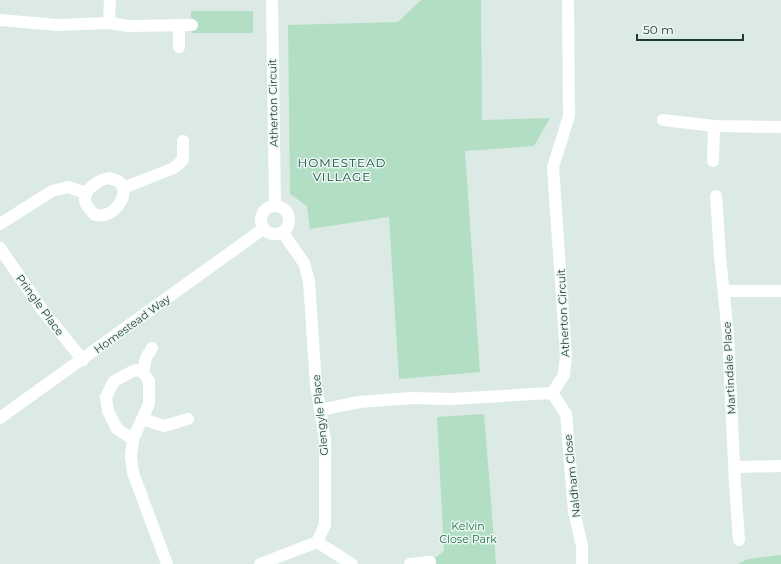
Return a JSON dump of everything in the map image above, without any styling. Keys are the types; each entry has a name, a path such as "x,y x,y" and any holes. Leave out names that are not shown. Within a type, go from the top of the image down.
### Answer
{"street":[{"path":"109,23 110,0"},
{"name":"Atherton Circuit","path":"272,0 275,206"},
{"name":"Atherton Circuit","path":"552,393 564,374 566,356 552,167 569,116 568,0"},
{"path":"0,20 57,25 109,23 129,26 192,25"},
{"path":"179,25 179,47"},
{"path":"663,120 714,126 781,127"},
{"path":"713,162 714,126"},
{"path":"123,188 174,168 183,160 183,141"},
{"path":"109,178 119,182 123,188 123,199 119,206 106,215 95,215 88,209 85,201 86,193 98,180 109,178"},
{"path":"0,224 52,191 68,187 86,193"},
{"name":"Martindale Place","path":"716,196 728,335 739,540"},
{"path":"275,206 284,209 290,217 288,227 283,233 273,235 263,229 261,220 264,211 275,206"},
{"name":"Homestead Way","path":"0,418 83,360 263,229"},
{"name":"Glengyle Place","path":"283,233 304,263 309,281 316,385 325,440 325,525 317,542"},
{"name":"Pringle Place","path":"0,248 43,311 83,360"},
{"path":"724,291 781,292"},
{"path":"152,348 146,358 144,372 150,381 149,404 133,439 131,457 133,473 167,564"},
{"path":"133,439 117,429 108,411 106,397 114,382 135,370 144,372"},
{"path":"320,410 359,402 412,398 451,399 552,393"},
{"name":"Naldham Close","path":"552,393 566,414 574,511 582,546 582,564"},
{"path":"143,419 164,426 188,419"},
{"path":"735,467 781,466"},
{"path":"260,564 317,542 352,564"},
{"path":"410,564 430,562"}],"green space":[{"path":"421,0 481,0 482,120 550,118 534,146 465,151 480,372 399,379 389,217 310,229 307,206 290,194 288,25 398,22"},
{"path":"191,11 253,11 253,33 192,33"},
{"name":"Kelvin Close Park","path":"484,414 496,564 410,564 430,562 444,551 437,417"},
{"path":"781,555 781,564 738,564 748,559"}],"district":[{"name":"HOMESTEAD VILLAGE","path":"342,169"}]}
